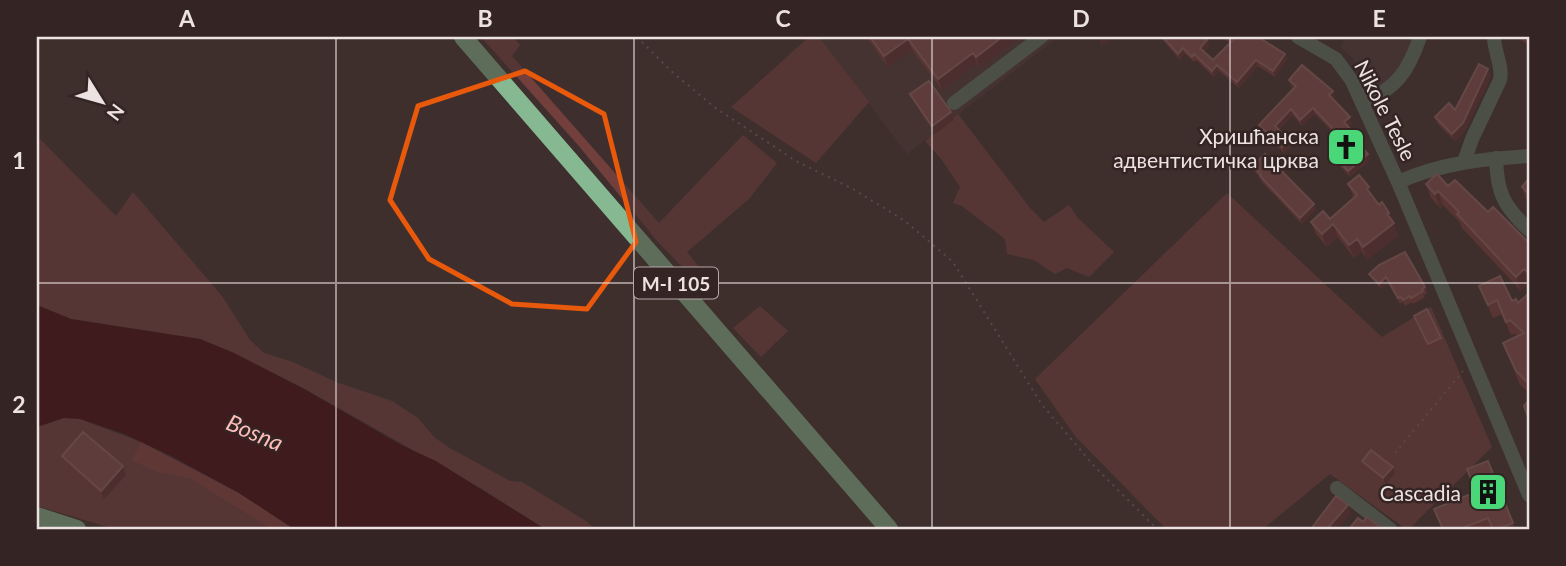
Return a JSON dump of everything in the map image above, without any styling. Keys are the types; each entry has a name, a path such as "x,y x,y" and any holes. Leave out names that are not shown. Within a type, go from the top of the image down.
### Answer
{"main road":[{"name":"M-I 105","path":"463,37 889,529"},
{"path":"37,516 77,529"}],"street":[{"path":"954,103 1041,37"},
{"name":"Nikole Tesle","path":"1298,37 1325,52 1344,68 1362,103 1398,182 1529,495"},
{"path":"1362,103 1394,85 1409,62 1419,37"},
{"path":"1464,162 1502,72 1495,51 1494,37"},
{"path":"1398,182 1423,171 1464,162 1529,156"},
{"path":"1496,158 1496,179 1500,194 1513,215 1529,230"},
{"path":"1338,488 1391,529"}],"path":[{"path":"637,37 671,71 714,107 796,161 853,189 905,221 953,262 1042,405 1095,467 1157,529"},
{"path":"1395,453 1464,370"}],"highlighted area":[{"path":"525,71 604,114 636,242 587,309 512,304 429,259 390,200 418,106"}],"shaded area":[{"path":"481,37 513,37 520,45 512,56 659,223 743,135 777,163 749,199 687,252 706,276 699,284 658,242 578,145"},
{"path":"809,37 819,37 869,102 816,163 731,107"},
{"path":"819,37 1058,37 907,154"},
{"path":"1343,37 1415,39 1391,81 1378,91 1352,57 1341,48"},
{"path":"958,114 1030,208 1044,222 1069,205 1077,217 1114,252 1089,277 1067,268 1055,274 1034,260 1007,254 1005,239 962,206 953,203 960,187 925,141"},
{"path":"37,136 116,216 133,192 222,296 250,340 264,353 392,401 418,418 434,437 448,447 510,481 522,482 595,529 545,529 482,489 305,389 200,339 71,319 37,305"},
{"path":"1227,193 1382,337 1431,307 1492,447 1409,529 1330,474 1263,529 1166,529 1075,436 1035,379"},
{"path":"760,306 788,331 761,357 733,328"},
{"path":"64,418 80,419 141,442 133,459 157,472 191,479 271,529 115,529 37,506 37,427"},
{"path":"141,442 239,493 294,529 271,529 191,479 157,472 132,460"}],"water":[{"name":"Bosna","path":"37,305 71,319 200,339 234,353 304,389 403,446 436,461 545,529 294,529 239,493 124,434 80,419 64,418 37,427"}],"building":[{"path":"870,37 1002,37 976,57 973,53 938,79 908,39 884,56"},
{"path":"1163,37 1203,37 1207,40 1200,48 1213,60 1233,40 1227,37 1258,37 1285,54 1273,71 1256,60 1237,82 1217,65 1212,71 1194,54 1192,57 1183,48 1178,54"},
{"path":"1479,64 1488,69 1463,123 1452,134 1435,117 1449,103 1455,110"},
{"path":"1302,65 1333,91 1329,95 1350,117 1344,122 1358,138 1355,141 1368,154 1348,171 1339,161 1342,158 1330,145 1340,136 1313,108 1300,120 1291,109 1275,126 1289,140 1282,147 1259,125 1296,86 1289,80"},
{"path":"929,81 951,112 932,126 910,94"},
{"path":"1265,154 1314,204 1300,218 1253,166"},
{"path":"1437,174 1448,186 1455,180 1488,212 1493,207 1529,243 1529,273 1524,269 1516,277 1457,214 1459,212 1438,191 1435,194 1426,184"},
{"path":"1359,175 1379,205 1382,202 1394,223 1363,247 1357,239 1349,245 1333,224 1322,234 1311,222 1323,211 1330,219 1357,195 1348,184"},
{"path":"1529,178 1529,194 1522,187"},
{"path":"1405,252 1425,287 1423,291 1403,300 1398,298 1386,277 1379,284 1369,274 1379,265"},
{"path":"1500,276 1512,301 1516,299 1518,303 1529,293 1529,384 1516,371 1503,343 1524,333 1510,320 1506,322 1497,300 1488,305 1479,286"},
{"path":"1427,309 1441,338 1428,344 1414,316"},
{"path":"1529,400 1529,420 1524,406"},
{"path":"83,432 123,466 101,491 62,456"},
{"path":"1371,450 1393,467 1383,478 1362,461"},
{"name":"Cascadia","path":"1488,461 1513,523 1493,529 1488,518 1460,529 1443,529 1434,509 1476,492 1467,469"},
{"path":"1336,496 1348,505 1327,529 1311,529"},
{"path":"1367,517 1379,526 1376,529 1349,529 1358,518 1363,522"}],"place":[{"name":"Хришћанска адвентистичка црква","path":"1346,147"},
{"name":"Cascadia","path":"1488,492"}]}
